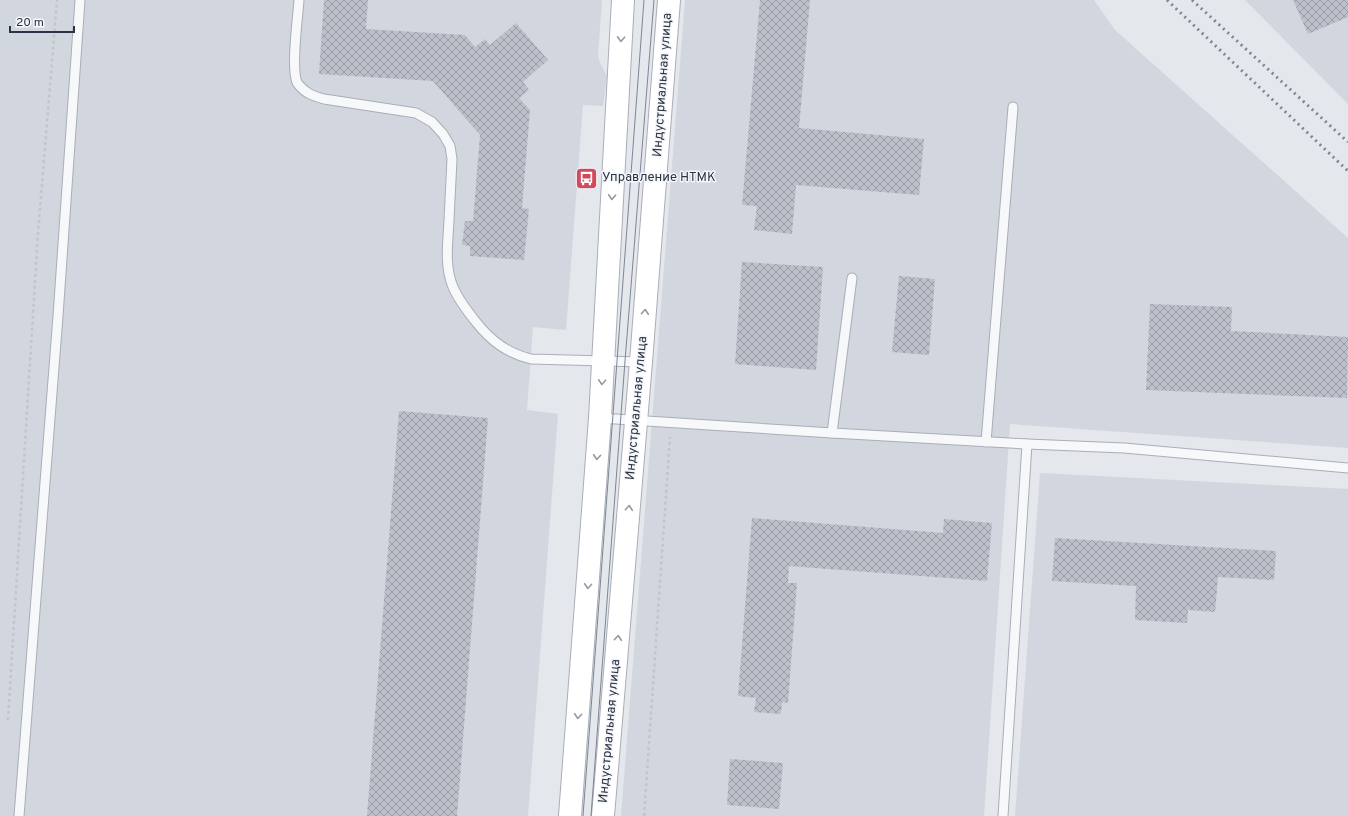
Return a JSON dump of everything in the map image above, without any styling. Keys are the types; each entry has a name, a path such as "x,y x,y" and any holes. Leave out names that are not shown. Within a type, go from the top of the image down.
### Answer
{"main road":[{"path":"570,816 600,418 623,0"},
{"name":"Индустриальная улица","path":"603,816 641,362 669,0"}],"lane":[{"path":"19,816 58,324 80,0"},
{"path":"299,0 294,69 297,82 310,95 324,99 416,113 432,122 443,134 450,146 452,159 447,254 450,276 453,288 486,335 503,348 518,356 531,359 641,362"},
{"path":"986,442 1013,107"},
{"path":"832,433 852,278"},
{"path":"600,418 986,442 1124,448 1348,468"},
{"path":"1002,816 1027,444"}],"path":[{"path":"8,720 38,233 57,0"},
{"path":"644,816 671,423"}],"shaded area":[{"path":"0,0 602,0 598,56 607,76 603,106 583,105 566,330 533,327 527,410 558,414 528,816 0,816"},
{"path":"685,0 1094,0 1115,30 1348,238 1348,448 1010,424 984,816 621,816"},
{"path":"1245,0 1348,0 1348,104"},
{"path":"1040,473 1348,489 1348,816 1015,816"}],"building":[{"path":"324,0 368,0 366,29 465,35 475,47 485,39 490,45 516,23 548,60 523,82 529,90 519,98 530,110 522,208 529,209 524,260 470,256 470,246 462,245 465,221 473,221 480,135 433,81 319,74"},
{"path":"760,0 810,0 799,128 924,139 919,195 796,185 792,234 754,230 757,206 742,205"},
{"path":"1293,0 1348,0 1348,17 1308,34"},
{"path":"742,262 823,267 816,370 735,364"},
{"path":"899,276 935,279 929,355 892,352"},
{"path":"1150,304 1232,307 1231,331 1348,337 1347,398 1146,390"},
{"path":"399,411 488,418 457,816 367,816"},
{"path":"752,518 943,533 944,519 992,523 987,581 789,566 788,583 797,583 788,703 782,702 781,714 754,712 756,698 738,696"},
{"path":"1055,538 1276,551 1274,580 1218,577 1215,612 1188,610 1187,623 1135,620 1136,586 1052,581"},
{"path":"730,759 783,763 779,809 727,805"}],"tram line":[{"path":"583,816 644,0"},
{"path":"591,816 654,0"}],"railway":[{"path":"1167,0 1348,171"},
{"path":"1192,0 1348,142"}],"place":[{"name":"Управление НТМК","path":"586,178"}]}
